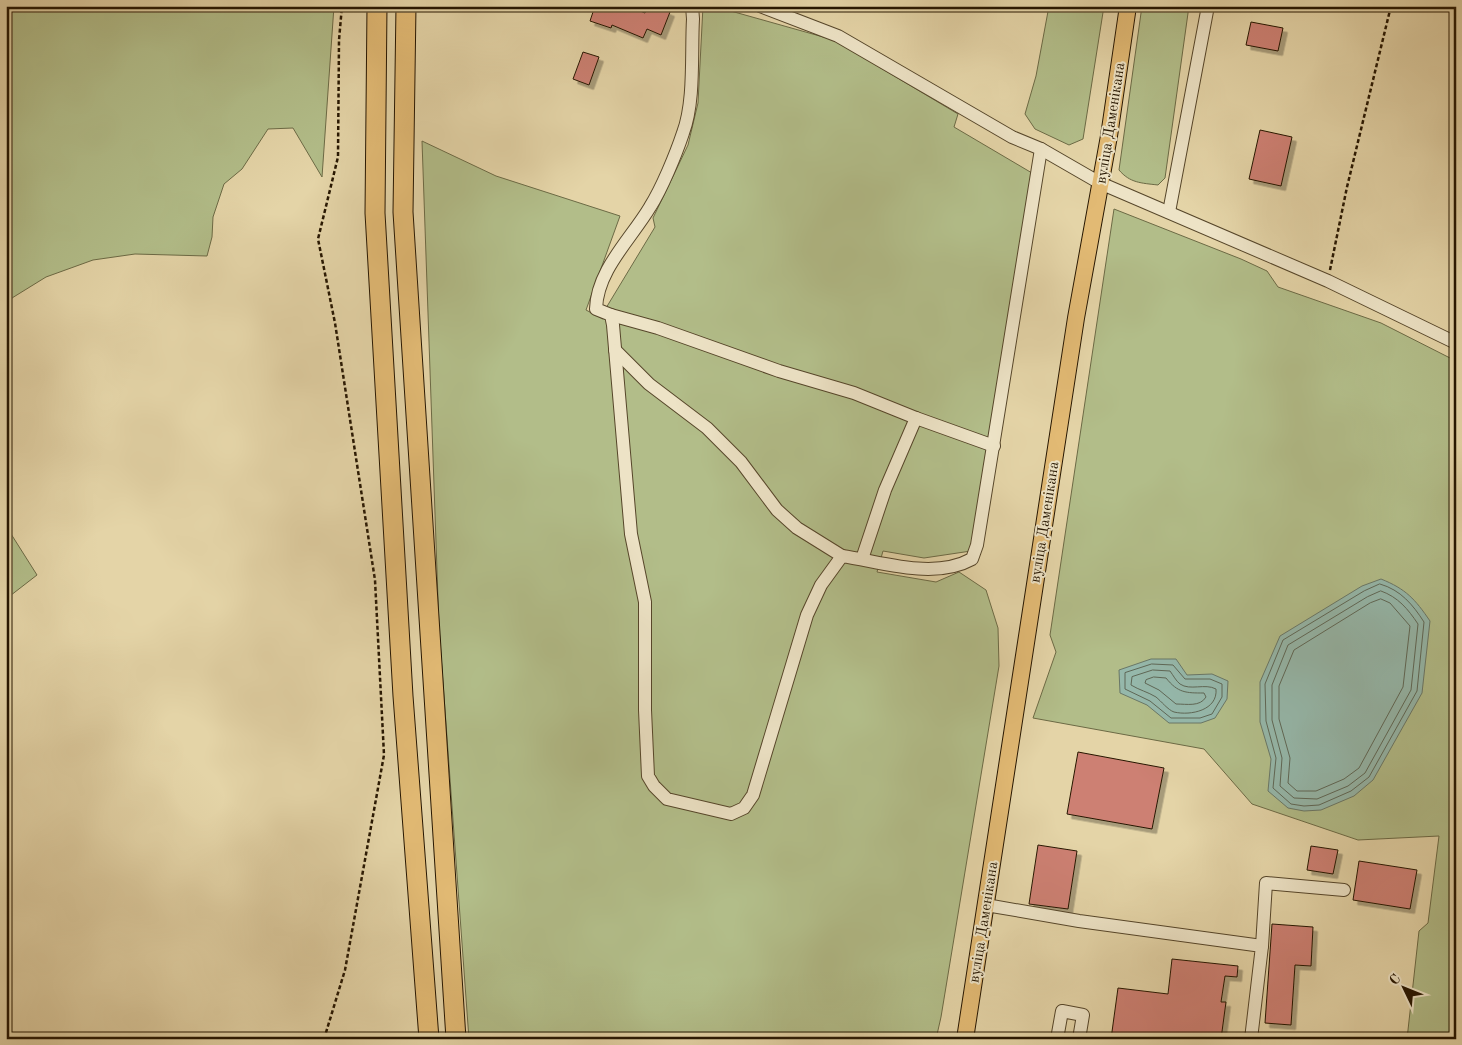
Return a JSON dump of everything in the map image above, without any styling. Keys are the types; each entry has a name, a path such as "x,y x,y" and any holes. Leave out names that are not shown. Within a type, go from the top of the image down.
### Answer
{"highway":[{"path":"377,6 375,213 403,696 429,1039"},
{"path":"406,6 403,212 456,1039"}],"main road":[{"name":"вуліца Даменікана","path":"965,1039 1076,318 1128,6"}],"street":[{"path":"692,6 689,100 684,132 651,206 608,269 596,296 596,310 658,328 779,371 854,393 994,446"},
{"path":"760,6 838,36 1012,137 1041,149 1100,183 1328,281 1456,343"},
{"path":"1169,212 1208,6"},
{"path":"615,350 649,384 707,428 734,455 777,510 796,528 842,556 932,570 958,567 972,560 978,545 1041,149"},
{"path":"611,315 631,534 645,602 645,710 648,776 654,786 667,799 731,814 744,808 753,795 807,615 821,585 842,556"},
{"path":"862,559 885,490 916,418"},
{"path":"1251,1039 1262,946 1266,883 1344,890"},
{"path":"986,905 1079,921 1262,946"},
{"path":"1057,1039 1062,1011 1083,1015 1079,1039"}],"path":[{"path":"324,1039 345,970 384,755 375,580 335,323 318,239 338,157 338,40 342,6"},
{"path":"1328,281 1347,187 1391,6"}],"green space":[{"path":"6,6 334,6 322,177 293,128 268,129 242,169 224,184 213,217 212,237 207,256 135,254 93,260 46,277 12,298 6,314"},
{"path":"703,6 713,6 834,40 958,114 954,127 1032,173 971,551 924,558 883,551 877,572 936,582 959,572 986,590 998,628 999,666 941,1017 936,1039 469,1039 439,628 422,141 496,176 620,216 586,310 603,319 603,313 655,227 653,218 688,145 698,103"},
{"path":"1049,6 1104,6 1083,139 1069,145 1035,129 1025,114 1036,76"},
{"path":"1142,6 1189,6 1165,178 1158,185 1132,180 1119,170"},
{"path":"1114,209 1241,259 1267,271 1278,287 1381,323 1456,361 1456,1039 1407,1039 1419,931 1428,923 1439,836 1358,840 1252,804 1204,749 1033,718 1056,652 1050,635"},
{"path":"6,526 37,575 6,599"}],"water":[{"path":"1381,579 1404,591 1420,607 1430,621 1422,693 1373,780 1354,796 1321,810 1304,811 1288,808 1268,791 1271,759 1260,722 1260,682 1280,636 1362,586"},
{"path":"1151,659 1176,659 1187,675 1212,674 1228,681 1227,699 1215,718 1201,723 1169,723 1147,705 1120,693 1119,670"}],"building":[{"path":"595,6 628,6 645,13 648,6 655,6 670,12 661,35 647,29 643,38 612,25 611,28 590,21"},
{"path":"1251,22 1283,28 1278,51 1246,45"},
{"path":"583,52 599,57 589,85 573,79"},
{"path":"1260,130 1292,137 1281,186 1249,179"},
{"path":"1078,752 1164,768 1152,829 1067,814"},
{"path":"1038,845 1077,851 1068,909 1029,904"},
{"path":"1311,846 1338,850 1333,874 1307,870"},
{"path":"1359,861 1417,870 1410,909 1353,900"},
{"path":"1272,924 1313,927 1311,966 1295,965 1291,1025 1265,1023"},
{"path":"1172,959 1238,966 1237,977 1225,976 1221,1002 1226,1002 1221,1039 1111,1039 1118,988 1168,994"}]}
